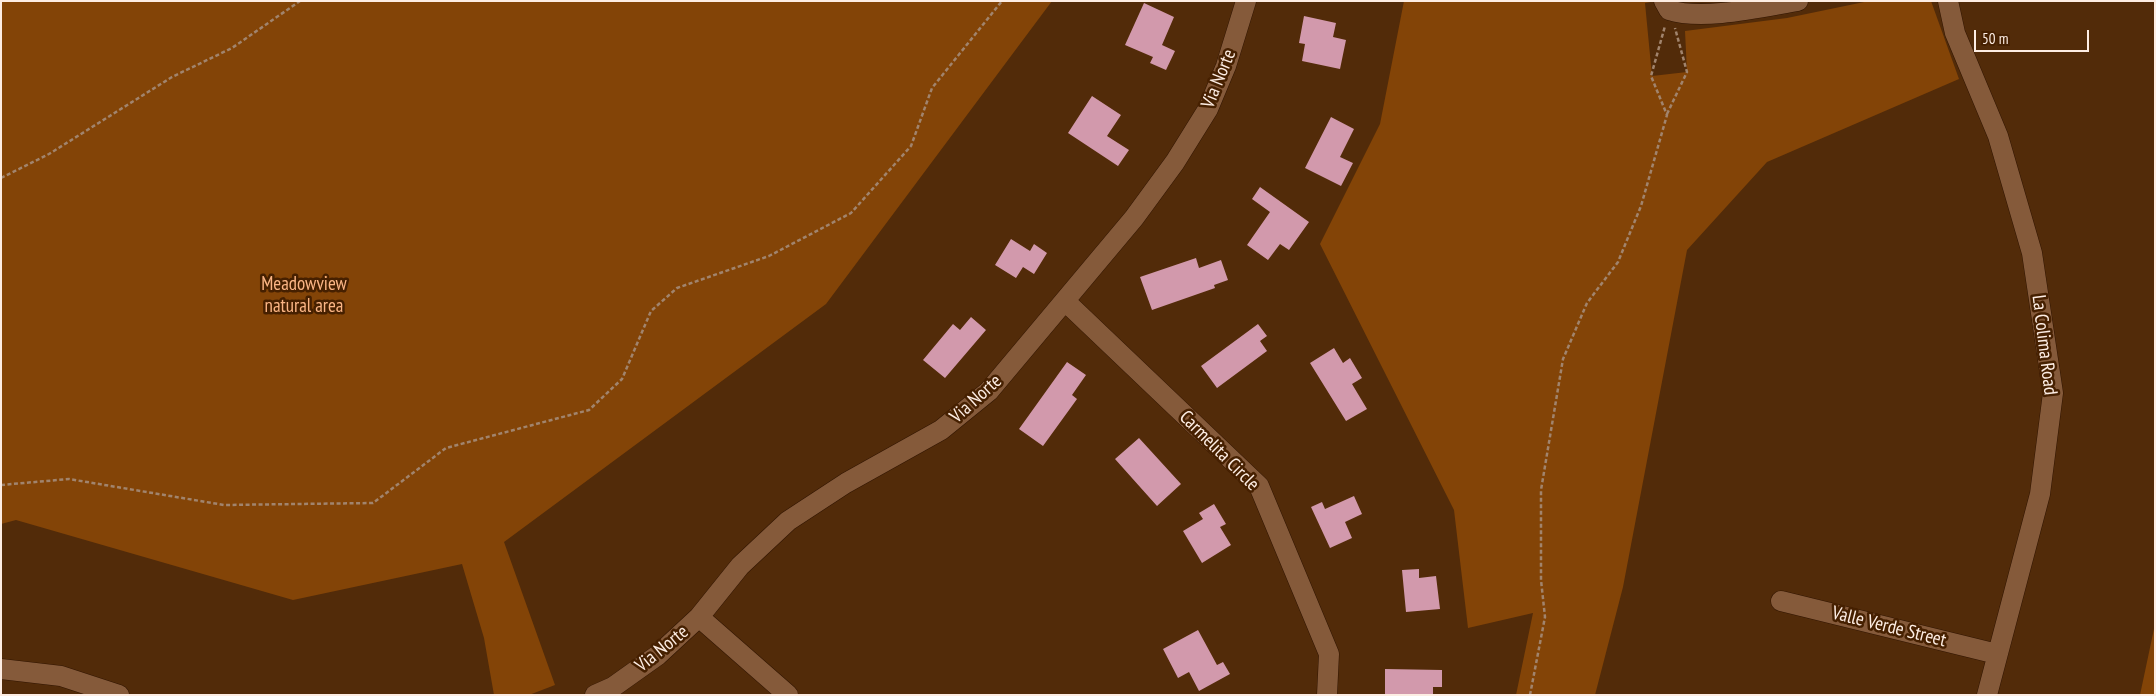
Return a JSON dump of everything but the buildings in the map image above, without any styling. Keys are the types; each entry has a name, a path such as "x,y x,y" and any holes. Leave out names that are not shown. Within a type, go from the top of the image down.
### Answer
{"street":[{"name":"Via Norte","path":"595,695 613,687 658,655 699,617 740,566 788,520 846,482 941,430 989,391 1134,218 1175,162 1208,109 1226,66 1246,1"},
{"path":"1667,6 1684,15 1745,10 1798,1"},
{"name":"La Colima Road","path":"1948,1 1955,33 1998,136 2032,253 2053,393 2040,494 1986,695"},
{"name":"Carmelita Circle","path":"1065,302 1259,486 1329,654 1327,695"},
{"name":"Valle Verde Street","path":"1781,601 1997,654"},
{"path":"699,617 788,695"},
{"path":"1,669 60,676 119,695"}],"path":[{"path":"1,178 49,154 172,77 232,48 300,1"},
{"path":"1,485 69,479 224,505 373,503 446,448 589,410 622,379 651,311 678,288 769,256 851,213 912,146 932,88 1002,1"},
{"path":"1667,6 1651,76 1667,115"},
{"path":"1530,695 1545,617 1541,580 1542,490 1563,359 1588,303 1618,262 1641,206 1667,115 1687,72 1667,6"}],"green space":[{"name":"Meadowview natural area","path":"1,1 1052,1 826,304 504,542 555,685 529,695 494,695 484,638 462,564 293,600 16,520 1,524"},
{"path":"1404,1 1656,1 1645,3 1652,76 1687,72 1685,31 1787,18 1869,1 1931,1 1959,79 1767,162 1687,250 1623,587 1595,695 1516,695 1533,613 1468,628 1454,510 1320,244 1380,124"},
{"path":"2155,624 2155,695 2140,695"}]}
